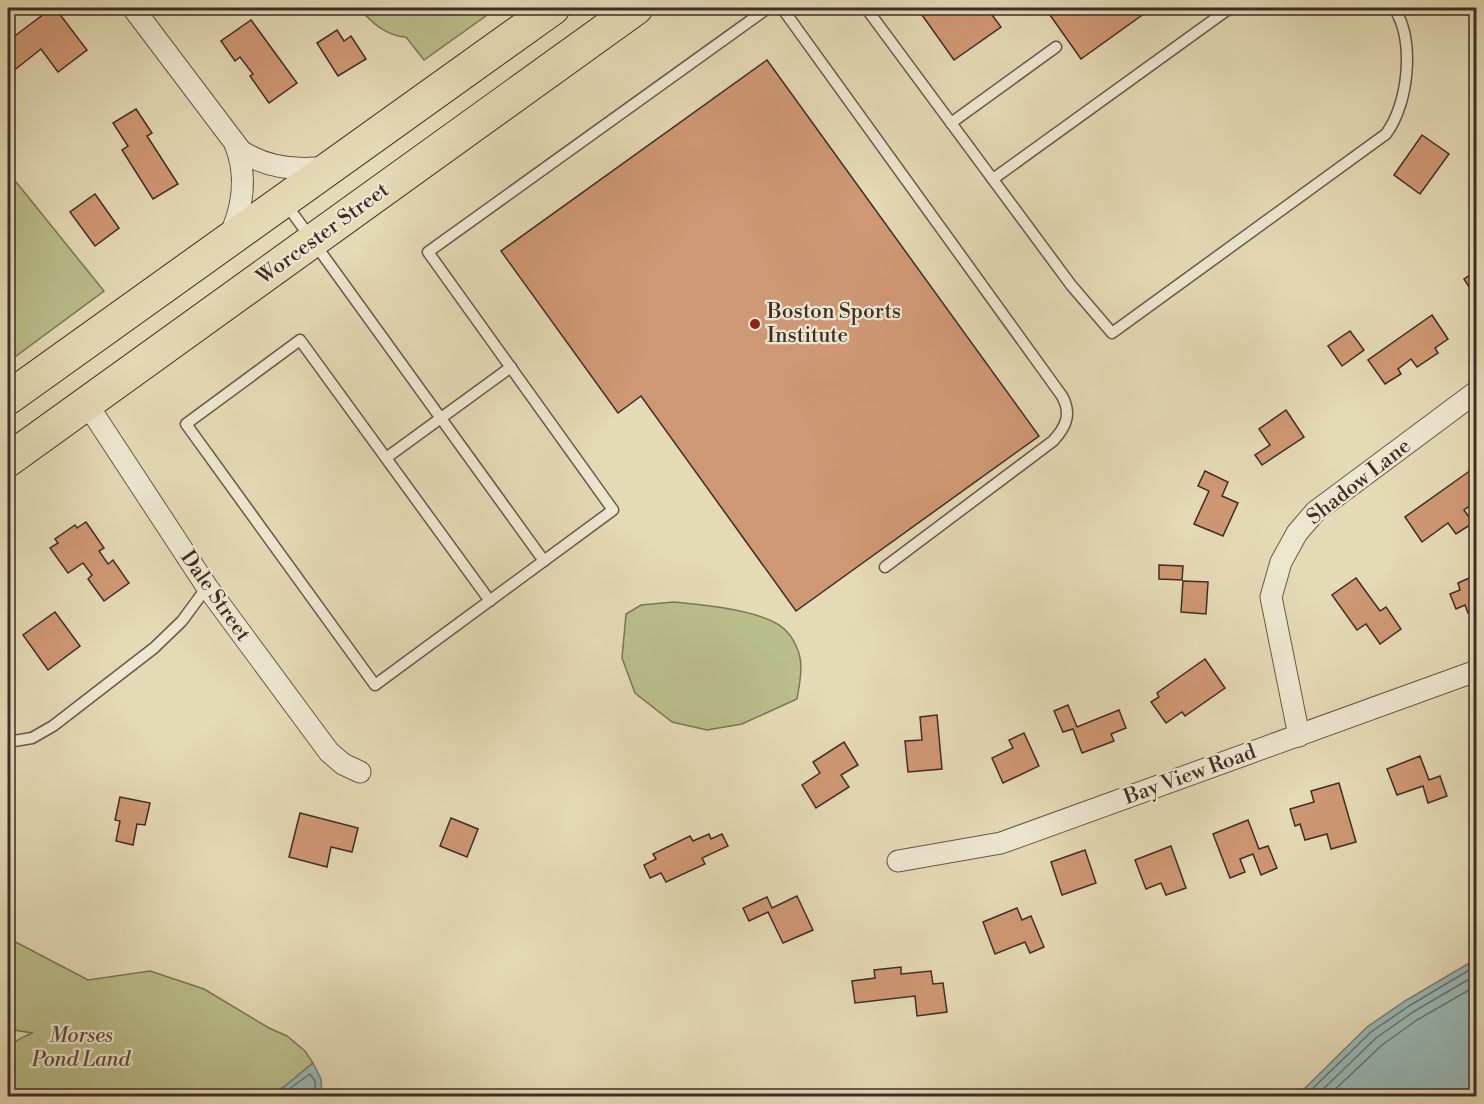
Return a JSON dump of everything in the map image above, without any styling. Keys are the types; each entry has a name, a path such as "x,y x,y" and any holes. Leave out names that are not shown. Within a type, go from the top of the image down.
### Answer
{"highway":[{"path":"8,398 553,8"},
{"name":"Worcester Street","path":"8,460 636,8"}],"street":[{"path":"133,8 235,144 248,155 273,165 295,169 329,167"},
{"path":"228,240 239,212 242,188 242,166 235,144"},
{"name":"Shadow Lane","path":"1299,736 1271,597 1281,562 1297,533 1315,512 1476,392"},
{"name":"Dale Street","path":"87,404 207,587 329,752 343,764 360,772"},
{"name":"Bay View Road","path":"898,861 1001,843 1476,671"}],"lane":[{"path":"490,601 300,340 186,424 375,685 490,601 613,510 428,252 768,8"},
{"path":"782,8 1062,396 1068,411 1064,427 1053,441 885,567"},
{"path":"866,8 1071,285 1112,333 1386,134 1396,119 1402,101 1407,50 1405,31 1394,8"},
{"path":"993,179 1230,8"},
{"path":"951,123 1056,47"},
{"path":"283,200 544,561"},
{"path":"386,458 511,367"},
{"path":"8,742 32,738 53,726 126,670 169,635 207,587"}],"green space":[{"path":"359,8 497,8 424,60 406,37 392,34 380,27"},
{"path":"8,172 104,291 8,362"},
{"path":"674,602 735,610 767,619 779,625 792,638 801,663 797,699 742,724 707,730 672,722 635,693 622,658 626,614 641,605"},
{"name":"Morses Pond Land","path":"8,938 88,980 150,971 204,989 269,1028 287,1036 305,1051 313,1063 284,1087 267,1096 17,1096 7,1069 8,1054 15,1042 32,1033 8,1029"}],"water":[{"path":"1476,959 1476,1096 1297,1096 1367,1027 1405,1001"},
{"path":"313,1063 321,1079 322,1096 267,1096 284,1087"}],"building":[{"path":"55,8 87,50 58,72 41,49 12,72 8,66 8,41"},
{"path":"917,8 987,8 1001,27 954,60"},
{"path":"1045,8 1152,8 1081,59"},
{"path":"251,20 297,83 269,103 250,76 253,74 240,57 235,61 221,41"},
{"path":"337,30 344,41 351,36 366,59 338,76 317,43"},
{"name":"Boston Sports Institute","path":"767,60 1039,436 796,611 641,396 618,413 501,251"},
{"path":"136,109 152,133 147,136 178,184 153,199 122,150 128,146 113,123"},
{"path":"1422,135 1449,154 1420,194 1394,175"},
{"path":"95,194 119,228 95,246 70,212"},
{"path":"1476,271 1476,298 1464,279"},
{"path":"1432,315 1448,339 1435,348 1438,353 1417,367 1411,359 1398,369 1401,374 1385,384 1368,360"},
{"path":"1350,331 1364,350 1342,366 1328,346"},
{"path":"1286,410 1304,437 1262,465 1255,455 1270,445 1259,429"},
{"path":"1471,470 1476,479 1476,501 1464,510 1473,523 1456,534 1448,523 1422,542 1405,517"},
{"path":"1205,471 1228,482 1222,496 1238,503 1223,536 1194,524 1209,491 1198,486"},
{"path":"86,522 104,548 99,551 108,564 113,560 129,583 104,601 88,579 92,575 83,563 68,573 50,548 58,543 55,539 75,525 77,528"},
{"path":"1159,565 1183,566 1182,580 1159,579"},
{"path":"1476,575 1476,610 1468,613 1465,605 1456,609 1450,594 1460,590 1458,583"},
{"path":"1356,578 1380,611 1386,607 1401,629 1380,644 1366,624 1357,630 1332,595"},
{"path":"1183,581 1208,582 1206,614 1181,612"},
{"path":"55,612 80,646 48,670 23,635"},
{"path":"1205,659 1225,688 1185,716 1182,712 1166,723 1151,702 1159,697 1157,693"},
{"path":"1068,705 1077,727 1119,710 1126,728 1111,734 1114,741 1082,753 1073,729 1063,732 1054,711"},
{"path":"937,715 942,769 908,772 905,741 922,740 920,717"},
{"path":"1024,733 1039,766 1003,783 992,758 1013,748 1009,740"},
{"path":"844,742 858,765 841,775 849,787 816,808 802,785 820,773 813,762"},
{"path":"1420,756 1429,780 1440,776 1447,796 1428,803 1423,786 1397,795 1387,769"},
{"path":"1339,783 1356,842 1331,849 1327,834 1305,840 1300,824 1295,826 1290,809 1314,802 1311,791"},
{"path":"120,797 150,803 145,825 137,824 133,845 116,841 120,821 115,820"},
{"path":"300,813 358,828 352,852 331,847 327,867 289,857"},
{"path":"451,818 478,829 467,857 440,846"},
{"path":"1248,820 1259,849 1268,846 1277,868 1261,875 1253,854 1240,859 1245,872 1230,878 1213,834"},
{"path":"709,834 711,839 722,834 728,846 702,858 705,864 666,882 661,873 650,878 644,865 656,859 653,854 690,836 693,841"},
{"path":"1171,846 1186,888 1166,895 1161,883 1146,889 1135,860"},
{"path":"1085,850 1096,883 1062,895 1051,862"},
{"path":"797,896 813,930 783,943 768,912 749,921 743,908 767,897 772,908"},
{"path":"1017,908 1022,920 1031,916 1044,947 1030,953 1025,942 995,954 983,922"},
{"path":"901,967 901,974 931,971 933,984 943,983 947,1012 917,1016 915,996 855,1003 852,981 875,978 874,970"}],"place":[{"name":"Boston Sports Institute","path":"755,324"}]}
